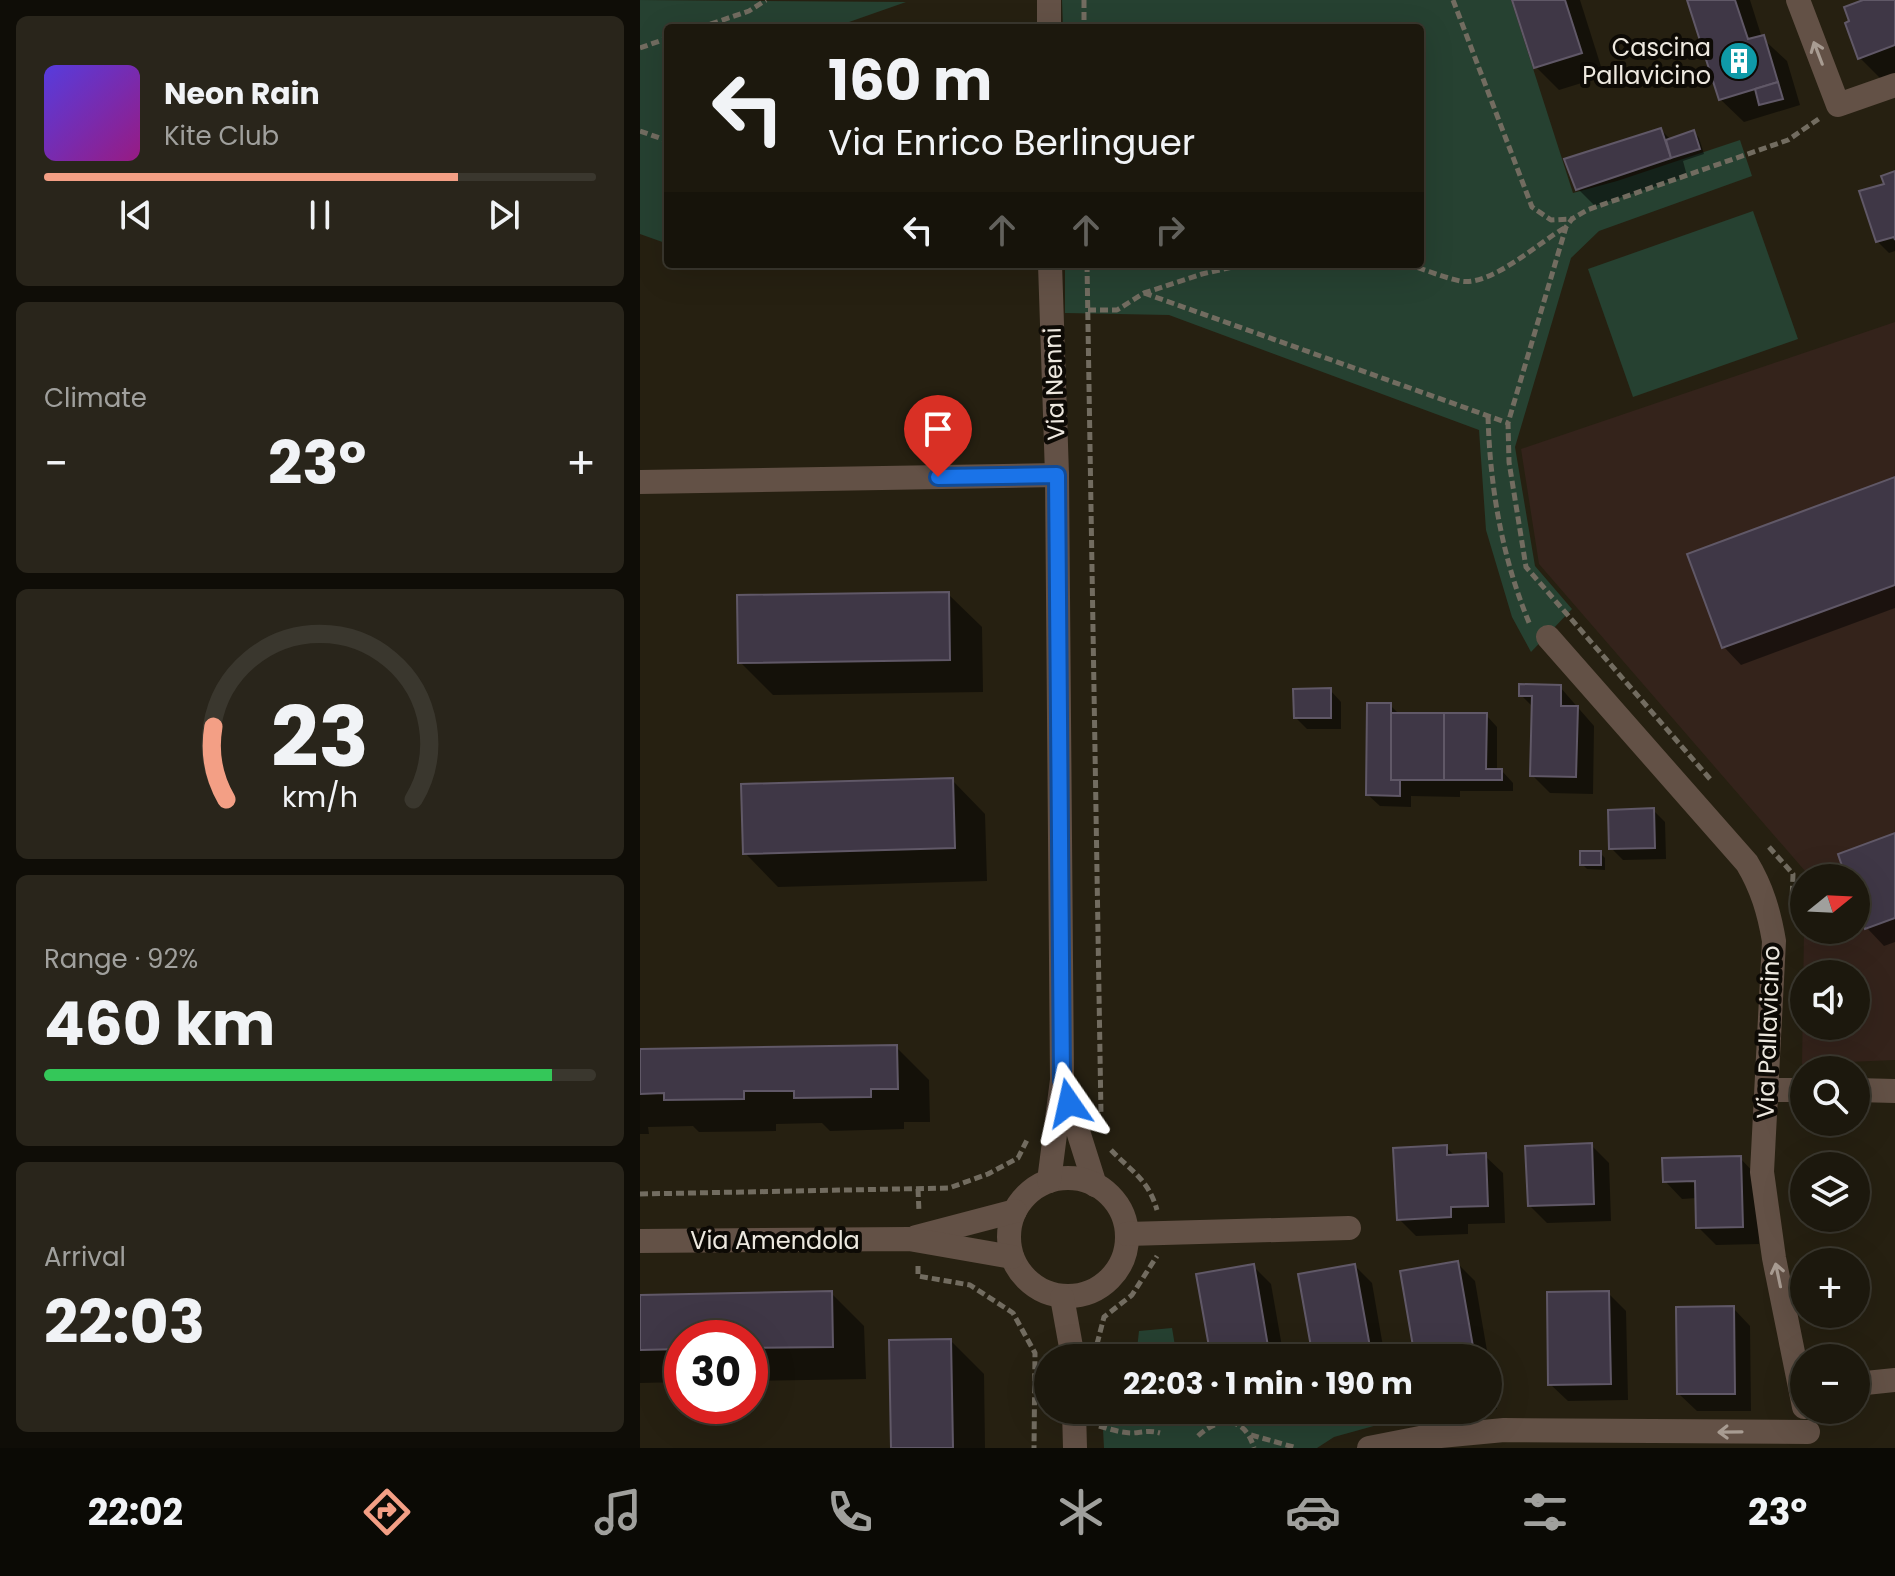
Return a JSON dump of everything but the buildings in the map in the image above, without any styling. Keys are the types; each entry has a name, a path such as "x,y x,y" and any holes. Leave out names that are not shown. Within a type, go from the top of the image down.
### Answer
{"street":[{"path":"1049,0 1049,24"},
{"path":"1798,0 1838,105 1895,85"},
{"name":"Via Nenni","path":"1050,268 1057,475 1062,1080 1095,1185"},
{"path":"640,482 1057,475"},
{"name":"Via Pallavicino","path":"1548,637 1747,863 1759,884 1774,941 1762,1172 1774,1258 1792,1344"},
{"path":"1767,1090 1790,1090"},
{"path":"1870,1090 1895,1091"},
{"name":"Via Nenni","path":"1049,1181 1078,1127"},
{"path":"1073,1178 1095,1185 1114,1199 1123,1215 1127,1248 1121,1265 1105,1285 1074,1296 1041,1291 1024,1278 1012,1257 1009,1234 1015,1211 1032,1190 1049,1181 1073,1178"},
{"name":"Via Amendola","path":"915,1239 1015,1211"},
{"path":"1127,1234 1349,1228"},
{"name":"Via Amendola","path":"640,1241 915,1239 1012,1257"},
{"path":"1074,1296 1080,1344"},
{"path":"1870,1383 1895,1380"},
{"path":"1369,1448 1420,1438 1504,1430 1790,1413"},
{"path":"1074,1424 1075,1448"}],"path":[{"path":"711,24 749,11 766,0"},
{"path":"1084,0 1084,24"},
{"path":"1453,0 1532,207 1551,220 1572,219"},
{"path":"640,48 664,39"},
{"path":"1419,268 1463,282 1479,280 1506,267 1587,210 1788,140 1838,105"},
{"path":"640,131 664,140"},
{"path":"1509,462 1508,423 1566,227"},
{"path":"640,1194 949,1188 988,1174 1018,1158 1033,1128 1078,1127 1087,268"},
{"path":"1088,310 1117,310 1144,293 1228,268"},
{"path":"1144,293 1508,423"},
{"path":"1488,416 1493,500 1516,592 1533,633 1548,637"},
{"path":"1087,1344 1104,1317 1132,1295 1158,1255 1157,1210 1151,1193 1142,1178 1105,1143"},
{"path":"918,1189 915,1239 918,1276 970,1285 1013,1313 1035,1353 1034,1448"},
{"path":"1198,1436 1219,1422 1236,1423 1250,1435 1297,1448"},
{"path":"1101,1424 1120,1431 1160,1433"},
{"path":"1250,1435 1254,1448"}],"shaded area":[{"path":"1895,322 1895,1060 1870,1061 1870,1056 1802,1056 1802,1040 1870,1040 1870,960 1804,960 1804,944 1870,944 1870,864 1799,864 1539,564 1521,449"}],"green space":[{"path":"640,0 906,2 843,24 664,24 664,243 640,234"},
{"path":"1062,0 1511,0 1573,193 1740,140 1752,176 1599,231 1571,258 1515,447 1535,566 1572,609 1531,652 1512,617 1486,530 1479,430 1169,315 1065,313 1065,268 1424,268 1424,24 1063,24"},
{"path":"1753,211 1798,339 1633,397 1588,269"},
{"path":"1172,1328 1175,1344 1138,1344 1139,1331"},
{"path":"1103,1424 1381,1424 1334,1437 1317,1448 1104,1448"}],"place":[{"name":"Cascina Pallavicino","path":"1739,61"}],"route":[{"path":"938,477 1057,475 1062,1080 1069,1103"}]}
